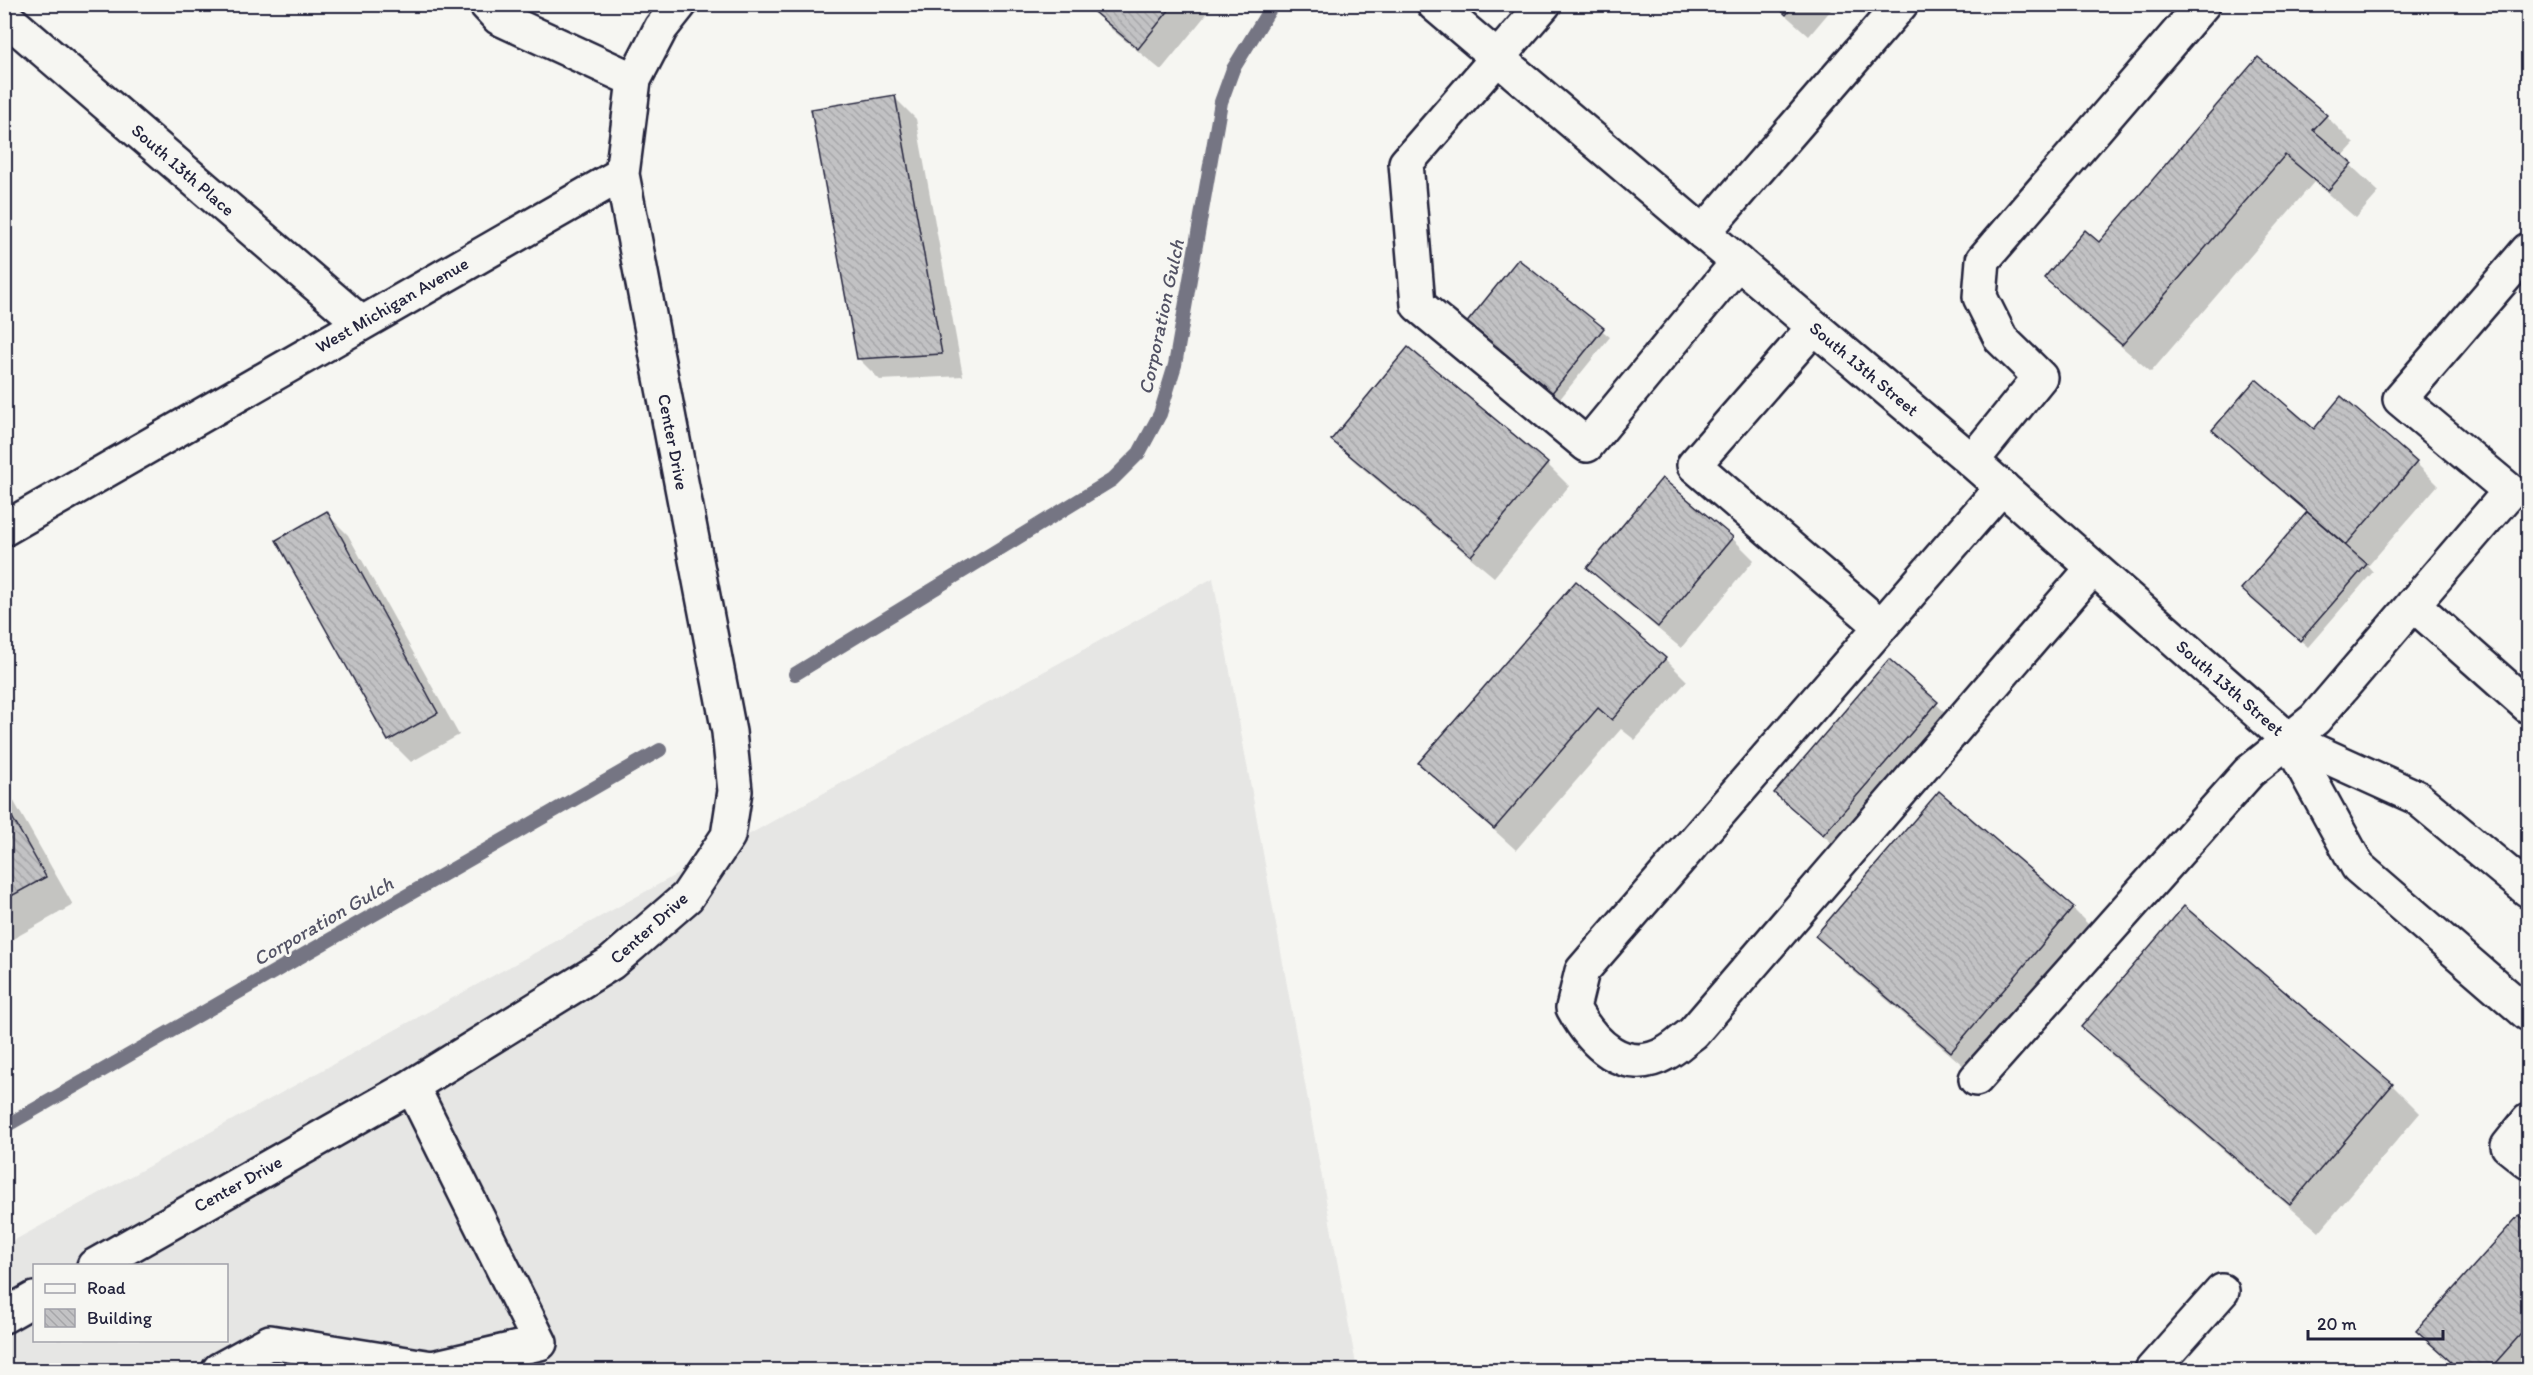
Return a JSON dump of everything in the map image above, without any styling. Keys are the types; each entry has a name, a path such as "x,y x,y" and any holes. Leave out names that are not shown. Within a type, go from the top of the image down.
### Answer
{"main road":[{"path":"486,4 499,18 634,80"},
{"path":"622,174 634,80 661,28 680,4"},
{"name":"South 13th Street","path":"1434,4 1972,461 2288,739 2416,797 2529,890"},
{"path":"1544,4 1406,163 1419,305 1587,445 1738,262"},
{"path":"1703,233 1901,4"},
{"path":"1972,461 2040,377 2001,339 1980,297 1983,260 2203,4"},
{"name":"South 13th Place","path":"4,16 361,323"},
{"name":"West Michigan Avenue","path":"4,529 622,174"},
{"name":"Center Drive","path":"98,1264 412,1086 612,963 687,897 728,836 735,791 729,732 622,174"},
{"path":"1976,1079 2249,772 2315,719 2510,491 2400,399 2529,250"},
{"path":"1814,327 1694,465 1881,626"},
{"path":"2002,487 1582,971 1573,1008 1584,1028 1601,1047 1618,1058 1646,1061 1667,1053 1693,1033 2093,568"},
{"path":"2414,604 2529,706"},
{"name":"South 13th Street","path":"2288,739 2358,867 2529,1014"},
{"path":"219,1371 270,1342 432,1368 540,1343 412,1086"},
{"path":"2518,1154 2529,1120"},
{"path":"2152,1371 2222,1291"},
{"path":"4,1316 33,1300"}],"shaded area":[{"path":"1213,578 1357,1370 5,1370 4,1246"}],"building":[{"path":"1090,4 1174,4 1138,49 1088,7"},
{"path":"1774,4 1795,4 1786,15"},
{"path":"2258,57 2327,115 2313,130 2352,163 2328,191 2285,155 2122,345 2044,278 2085,230 2099,242"},
{"path":"895,95 942,354 857,359 811,109"},
{"path":"1518,259 1604,328 1543,404 1457,335"},
{"path":"1408,347 1548,463 1471,556 1331,440"},
{"path":"2256,379 2314,429 2341,396 2417,462 2346,545 2212,430"},
{"path":"1662,478 1733,537 1658,627 1587,568"},
{"path":"327,511 438,713 388,741 276,540"},
{"path":"2307,512 2367,564 2300,641 2241,589"},
{"path":"1576,581 1666,658 1612,720 1598,708 1494,829 1418,763"},
{"path":"1889,659 1938,702 1823,835 1774,793"},
{"path":"1939,791 2074,907 1951,1052 1815,936"},
{"path":"4,803 46,877 4,900"},
{"path":"2184,906 2393,1084 2290,1205 2081,1027"},
{"path":"2519,1215 2528,1223 2528,1326 2489,1370 2443,1370 2451,1362 2416,1331"}],"waterway":[{"name":"Corporation Gulch","path":"795,674 1112,480 1139,453 1160,414 1175,365 1221,102 1233,69 1273,4"},
{"name":"Corporation Gulch","path":"4,1127 660,750"}]}
